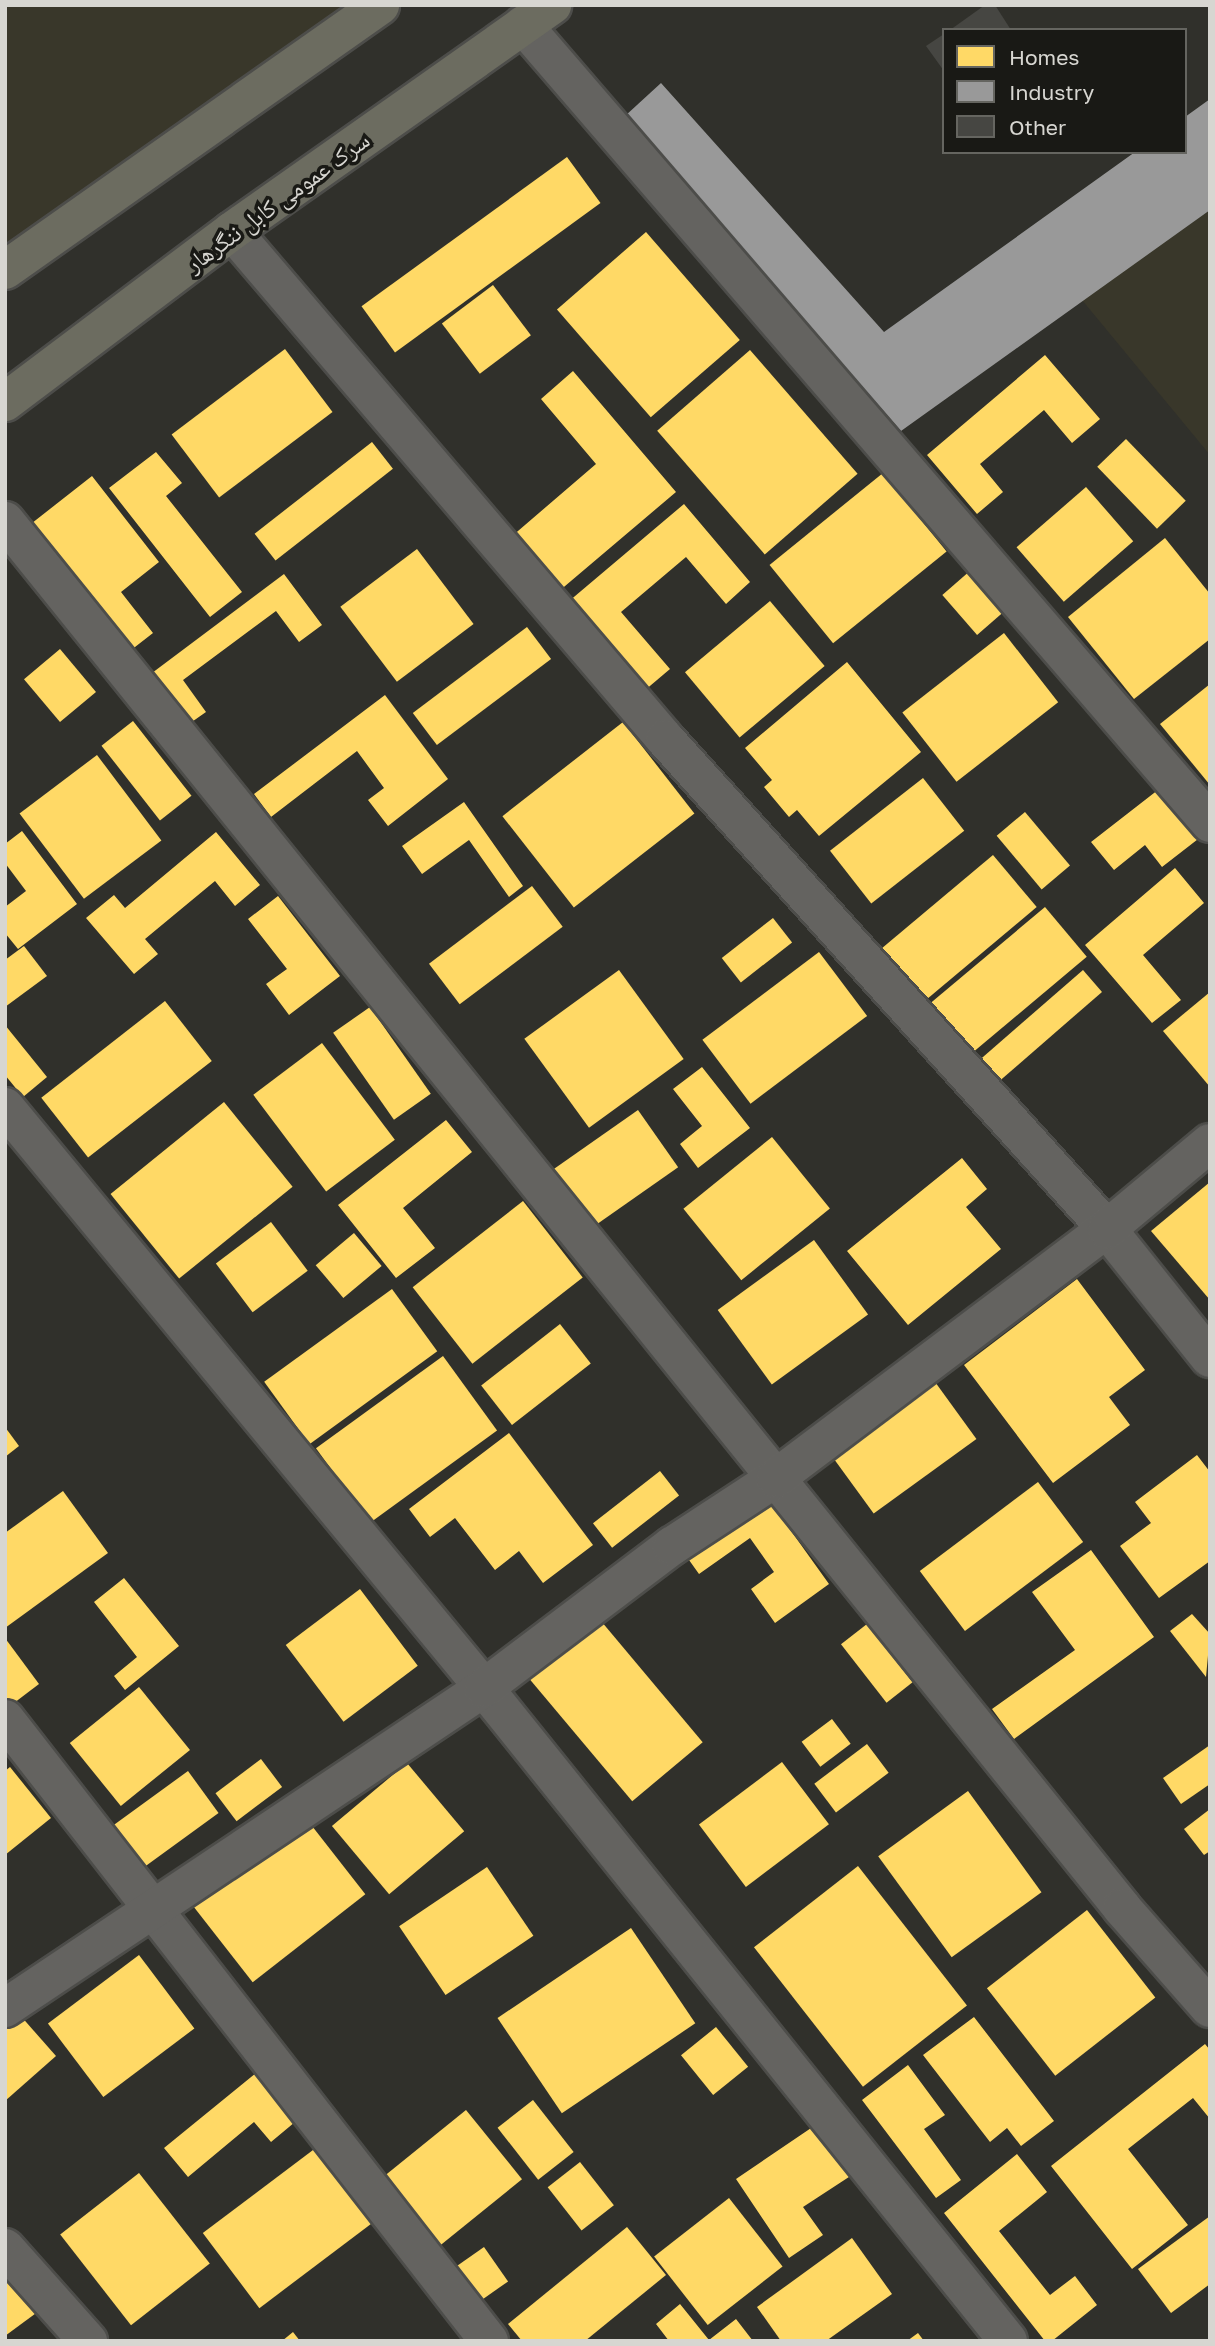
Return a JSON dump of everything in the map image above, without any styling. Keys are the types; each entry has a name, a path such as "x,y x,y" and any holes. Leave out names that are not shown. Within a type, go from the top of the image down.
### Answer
{"highway":[{"path":"5,270 380,5"},
{"name":"سرک عمومی کابل ننگرهار","path":"5,402 232,231 537,15"}],"street":[{"path":"537,15 1210,824"},
{"path":"232,231 665,739 1107,1230 1210,1358"},
{"path":"5,521 1122,1908 1210,2008"},
{"path":"5,1107 484,1688 1008,2341"},
{"path":"5,2008 158,1910 484,1688 672,1546 776,1478 1107,1230 1210,1143"},
{"path":"5,1719 158,1910 489,2341"},
{"path":"5,2248 88,2341"}],"shaded area":[{"path":"5,5 380,5 5,270"},
{"path":"1210,210 1210,455 1082,300"}],"building: Homes":[{"path":"567,157 601,203 395,352 362,306"},
{"path":"646,232 740,340 651,417 557,309"},
{"path":"493,285 531,335 480,374 442,324"},
{"path":"285,349 333,412 219,498 172,434"},
{"path":"750,350 858,474 765,554 657,431"},
{"path":"1045,355 1100,419 1072,443 1044,410 980,464 1003,492 977,514 927,455"},
{"path":"573,371 676,492 558,592 511,537 596,464 541,399"},
{"path":"1126,439 1186,501 1157,529 1097,467"},
{"path":"372,442 393,469 276,561 255,534"},
{"path":"156,452 182,483 166,496 242,592 210,617 109,488"},
{"path":"883,473 947,551 833,643 770,565"},
{"path":"92,476 159,562 121,592 153,633 126,654 27,527"},
{"path":"1086,487 1133,541 1064,602 1017,547"},
{"path":"684,504 750,582 726,604 686,557 621,612 670,669 644,691 568,602"},
{"path":"1165,538 1210,594 1210,639 1134,699 1068,617"},
{"path":"417,549 474,624 397,682 340,607"},
{"path":"971,570 1006,610 977,635 942,595"},
{"path":"284,574 322,625 299,642 276,611 183,680 206,712 186,726 148,676"},
{"path":"770,601 825,666 740,737 685,672"},
{"path":"527,627 551,659 437,745 413,713"},
{"path":"1004,633 1058,702 957,782 902,712"},
{"path":"60,649 96,692 60,722 24,679"},
{"path":"847,662 921,752 819,836 797,810 789,817 764,787 772,780 745,748"},
{"path":"1210,684 1210,785 1160,724"},
{"path":"385,695 448,779 388,826 368,800 384,788 357,751 271,817 254,794"},
{"path":"133,721 191,796 160,820 101,746"},
{"path":"623,722 694,813 574,908 502,816"},
{"path":"97,755 161,840 84,899 20,813"},
{"path":"923,778 964,831 871,903 830,851"},
{"path":"1163,786 1202,836 1162,867 1145,845 1114,870 1091,842"},
{"path":"464,802 523,886 509,897 469,840 422,874 402,846"},
{"path":"1025,812 1070,866 1042,889 997,836"},
{"path":"22,831 77,904 18,949 5,933 5,907 26,891 5,863 5,844"},
{"path":"216,832 260,885 235,906 215,881 145,939 158,954 134,974 86,918 114,895 125,908"},
{"path":"993,855 1037,907 919,1006 875,954"},
{"path":"1175,868 1204,903 1143,955 1181,1000 1152,1023 1085,945"},
{"path":"532,886 563,927 460,1004 429,964"},
{"path":"278,896 340,976 289,1015 266,984 287,969 248,919"},
{"path":"1045,907 1087,957 963,1060 922,1010"},
{"path":"773,918 792,942 741,982 722,958"},
{"path":"24,946 47,976 5,1007 5,960"},
{"path":"819,952 867,1016 751,1104 702,1040"},
{"path":"619,970 684,1059 589,1128 524,1039"},
{"path":"1083,970 1102,992 995,1085 976,1063"},
{"path":"1210,992 1210,1087 1163,1031"},
{"path":"165,1001 212,1061 88,1158 41,1098"},
{"path":"370,1007 431,1094 394,1120 333,1033"},
{"path":"5,1025 47,1077 23,1097 5,1075"},
{"path":"322,1043 395,1140 326,1191 253,1095"},
{"path":"702,1067 750,1128 698,1168 680,1144 702,1126 673,1089"},
{"path":"224,1102 293,1187 179,1279 111,1194"},
{"path":"638,1110 678,1167 587,1231 547,1174"},
{"path":"446,1120 472,1152 403,1208 435,1248 396,1278 338,1205"},
{"path":"772,1137 830,1208 741,1280 683,1209"},
{"path":"962,1158 987,1189 966,1207 1001,1249 908,1325 847,1251"},
{"path":"1210,1182 1210,1300 1151,1231"},
{"path":"523,1201 583,1277 472,1364 413,1287"},
{"path":"271,1222 308,1271 253,1312 216,1264"},
{"path":"354,1233 382,1266 343,1298 316,1265"},
{"path":"814,1240 868,1314 772,1384 718,1310"},
{"path":"1077,1279 1145,1370 1109,1397 1130,1425 1053,1483 964,1365"},
{"path":"392,1289 437,1351 309,1444 264,1382"},
{"path":"560,1324 591,1363 512,1425 481,1386"},
{"path":"443,1356 497,1430 370,1523 316,1448"},
{"path":"930,1375 976,1439 874,1514 827,1450"},
{"path":"5,1427 19,1446 5,1457"},
{"path":"509,1433 593,1545 543,1583 519,1551 495,1570 455,1518 430,1537 409,1509"},
{"path":"1197,1455 1210,1472 1210,1561 1159,1598 1120,1546 1151,1523 1135,1502"},
{"path":"660,1471 679,1495 612,1548 593,1523"},
{"path":"1038,1482 1083,1542 965,1631 920,1571"},
{"path":"63,1491 108,1553 5,1628 5,1533"},
{"path":"766,1496 829,1584 775,1623 751,1589 774,1572 750,1538 699,1574 684,1553"},
{"path":"1091,1550 1154,1637 1014,1739 992,1709 1075,1650 1032,1592"},
{"path":"124,1578 179,1646 125,1690 114,1676 137,1657 94,1602"},
{"path":"360,1589 418,1666 344,1722 286,1645"},
{"path":"1192,1614 1210,1634 1206,1677 1170,1631"},
{"path":"596,1615 703,1742 632,1801 526,1674"},
{"path":"867,1624 913,1682 887,1703 841,1644"},
{"path":"5,1638 39,1684 10,1706 5,1700"},
{"path":"139,1687 190,1750 121,1806 70,1743"},
{"path":"832,1719 851,1744 820,1767 802,1742"},
{"path":"867,1744 889,1773 836,1812 814,1784"},
{"path":"1210,1745 1210,1784 1181,1804 1163,1778"},
{"path":"261,1759 282,1787 237,1821 215,1793"},
{"path":"782,1762 829,1824 746,1887 699,1825"},
{"path":"407,1763 464,1831 389,1894 332,1826"},
{"path":"10,1767 51,1818 5,1855 5,1771"},
{"path":"188,1771 219,1813 138,1871 108,1829"},
{"path":"968,1791 1041,1892 952,1957 878,1856"},
{"path":"1210,1809 1210,1851 1204,1855 1184,1829"},
{"path":"305,1817 365,1894 253,1982 192,1905"},
{"path":"858,1866 967,2005 863,2087 754,1947"},
{"path":"487,1867 533,1936 446,1995 399,1926"},
{"path":"1087,1910 1155,1997 1055,2076 987,1988"},
{"path":"631,1928 695,2023 562,2113 498,2018"},
{"path":"139,1955 194,2028 103,2097 48,2024"},
{"path":"19,2014 56,2056 5,2101 5,2026"},
{"path":"974,2017 1054,2121 1021,2146 1007,2128 990,2142 923,2055"},
{"path":"716,2027 748,2067 713,2095 681,2055"},
{"path":"1205,2044 1210,2050 1210,2119 1193,2098 1128,2149 1188,2225 1132,2269 1051,2166"},
{"path":"908,2065 945,2115 924,2129 961,2180 936,2198 862,2100"},
{"path":"256,2073 295,2122 271,2142 254,2122 188,2177 164,2148"},
{"path":"533,2100 574,2152 538,2180 498,2128"},
{"path":"466,2110 522,2179 437,2248 381,2179"},
{"path":"817,2124 852,2175 803,2207 823,2235 789,2258 736,2179"},
{"path":"317,2147 374,2222 259,2308 203,2233"},
{"path":"1017,2154 1047,2192 999,2231 1050,2295 1075,2276 1097,2305 1052,2341 1045,2341 944,2213"},
{"path":"580,2162 614,2205 582,2231 548,2187"},
{"path":"139,2173 210,2264 131,2325 60,2235"},
{"path":"729,2198 783,2267 708,2325 654,2256"},
{"path":"1210,2216 1210,2284 1171,2313 1138,2269"},
{"path":"627,2227 666,2275 585,2341 522,2341 508,2324"},
{"path":"852,2238 892,2294 826,2341 781,2341 757,2307"},
{"path":"484,2247 508,2281 478,2303 454,2268"},
{"path":"5,2250 47,2305 5,2336"},
{"path":"680,2304 709,2340 736,2319 753,2341 669,2341 656,2324"},
{"path":"293,2332 300,2341 282,2341"},
{"path":"918,2333 924,2341 907,2341"}],"building: Industry":[{"path":"661,83 884,332 1132,154 1187,154 1187,116 1210,99 1210,210 901,431 625,116"}],"building: Other":[{"path":"985,5 995,5 1010,28 953,28"},
{"path":"942,35 942,68 926,46"}]}
